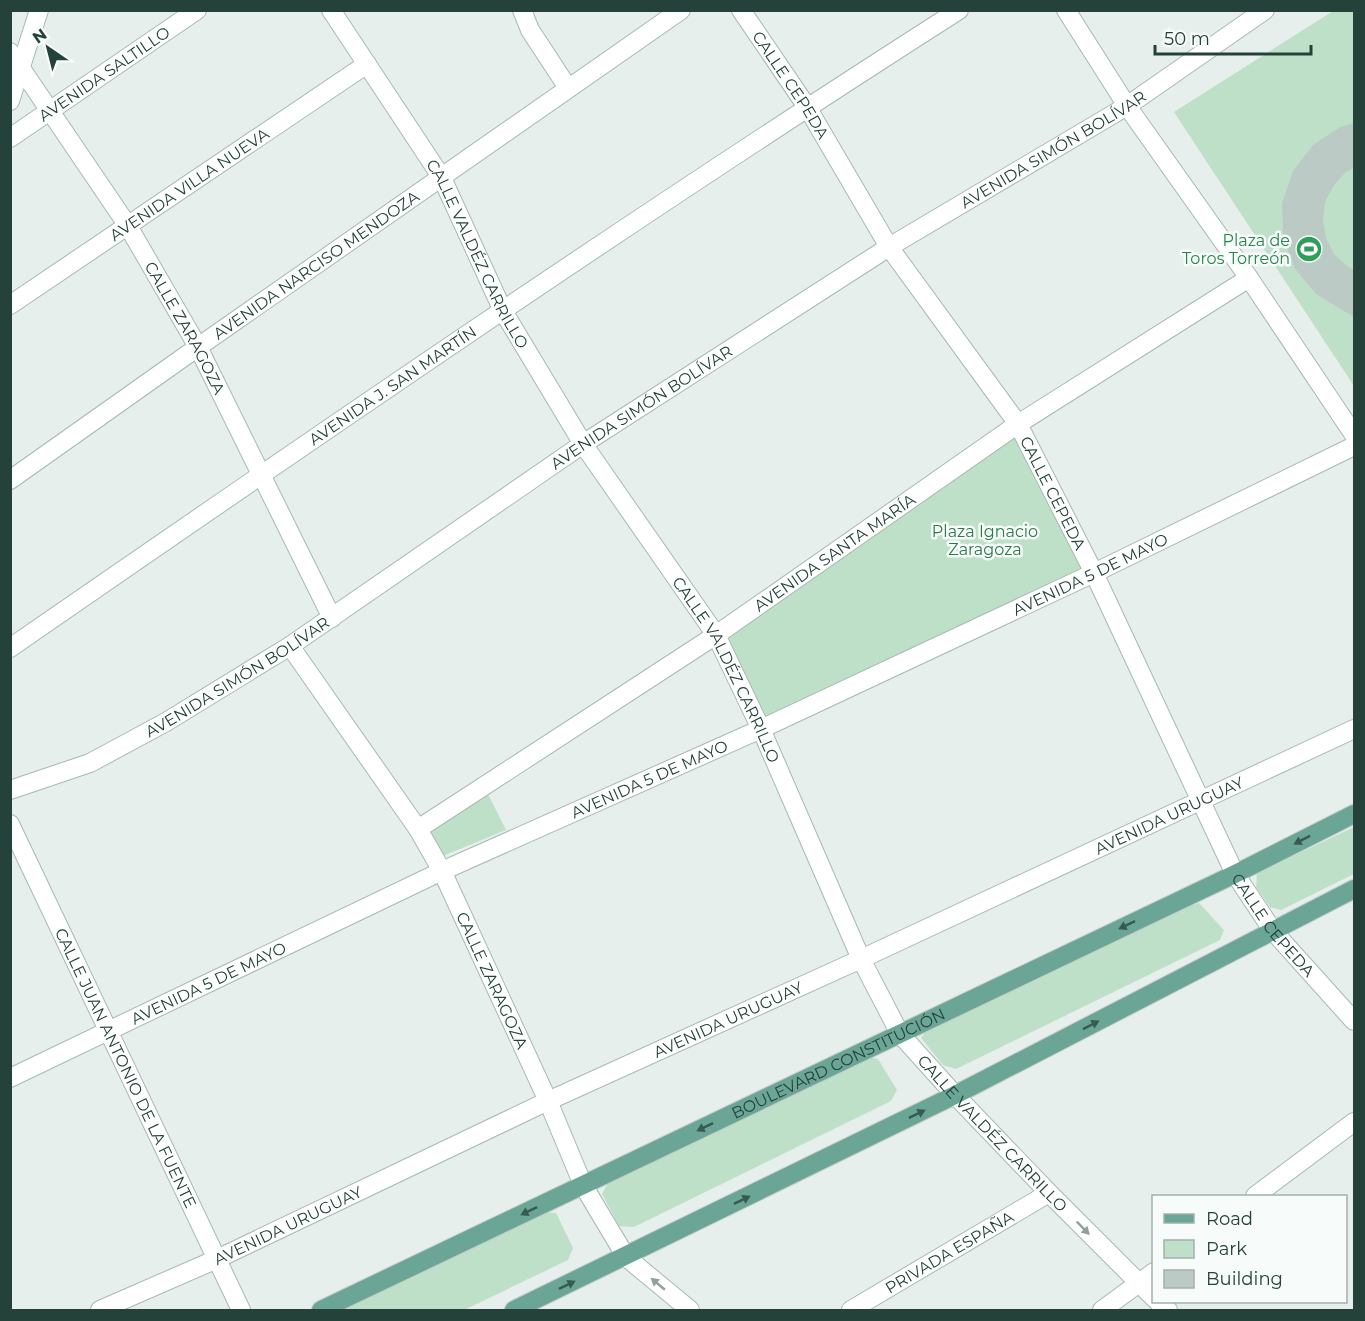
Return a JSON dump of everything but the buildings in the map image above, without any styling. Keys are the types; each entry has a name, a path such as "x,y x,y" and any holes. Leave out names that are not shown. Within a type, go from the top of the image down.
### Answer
{"main road":[{"name":"BOULEVARD CONSTITUCIÓN","path":"321,1311 1235,874 1354,814"},
{"path":"514,1311 955,1095 1354,889"}],"street":[{"path":"10,101 16,60 39,10"},
{"name":"AVENIDA SALTILLO","path":"10,138 197,10"},
{"name":"CALLE VALDÉZ CARRILLO","path":"331,10 442,178 503,311 583,444 716,635 861,959 900,1034 1049,1193 1152,1296"},
{"path":"522,10 530,30 568,88"},
{"name":"AVENIDA NARCISO MENDOZA","path":"10,480 681,10"},
{"name":"CALLE CEPEDA","path":"741,10 807,107 889,247 1018,424 1094,573 1235,874 1273,931 1354,1021"},
{"name":"AVENIDA J. SAN MARTÍN","path":"10,648 503,311 807,107 959,10"},
{"path":"1066,10 1127,106 1249,278 1354,435"},
{"name":"AVENIDA SIMÓN BOLÍVAR","path":"10,790 90,763 166,722 290,646 583,444 889,247 1127,106 1265,10"},
{"name":"CALLE ZARAGOZA","path":"16,60 128,226 198,347 332,618"},
{"name":"AVENIDA VILLA NUEVA","path":"10,305 367,64"},
{"name":"AVENIDA SANTA MARÍA","path":"418,829 716,635 1018,424 1249,278"},
{"name":"AVENIDA 5 DE MAYO","path":"10,1078 442,871 760,729 1094,573 1354,446"},
{"name":"CALLE ZARAGOZA","path":"290,646 418,829 442,871 548,1101 584,1185 626,1257 690,1311"},
{"name":"AVENIDA URUGUAY","path":"100,1311 217,1259 548,1101 861,959 1354,729"},
{"name":"CALLE JUAN ANTONIO DE LA FUENTE","path":"10,825 241,1311"},
{"path":"1258,1195 1354,1122"},
{"name":"PRIVADA ESPAÑA","path":"851,1311 1049,1193"},
{"path":"1102,1311 1152,1274"}],"green space":[{"name":"Plaza de Toros Torreón","path":"1333,11 1354,11 1354,386 1174,112"},
{"name":"Plaza Ignacio Zaragoza","path":"1018,425 1093,573 761,727 717,635"},
{"path":"488,794 506,830 438,858 428,834"},
{"path":"1354,827 1354,874 1281,910 1270,907 1256,887 1257,873"},
{"path":"1199,903 1224,930 1220,940 956,1069 943,1065 921,1038 927,1030"},
{"path":"870,1057 878,1059 897,1090 891,1101 634,1227 619,1226 602,1194 609,1181"},
{"path":"545,1212 556,1213 573,1248 568,1260 464,1310 337,1310"}],"place":[{"name":"Plaza de Toros Torreón","path":"1309,249"}]}
